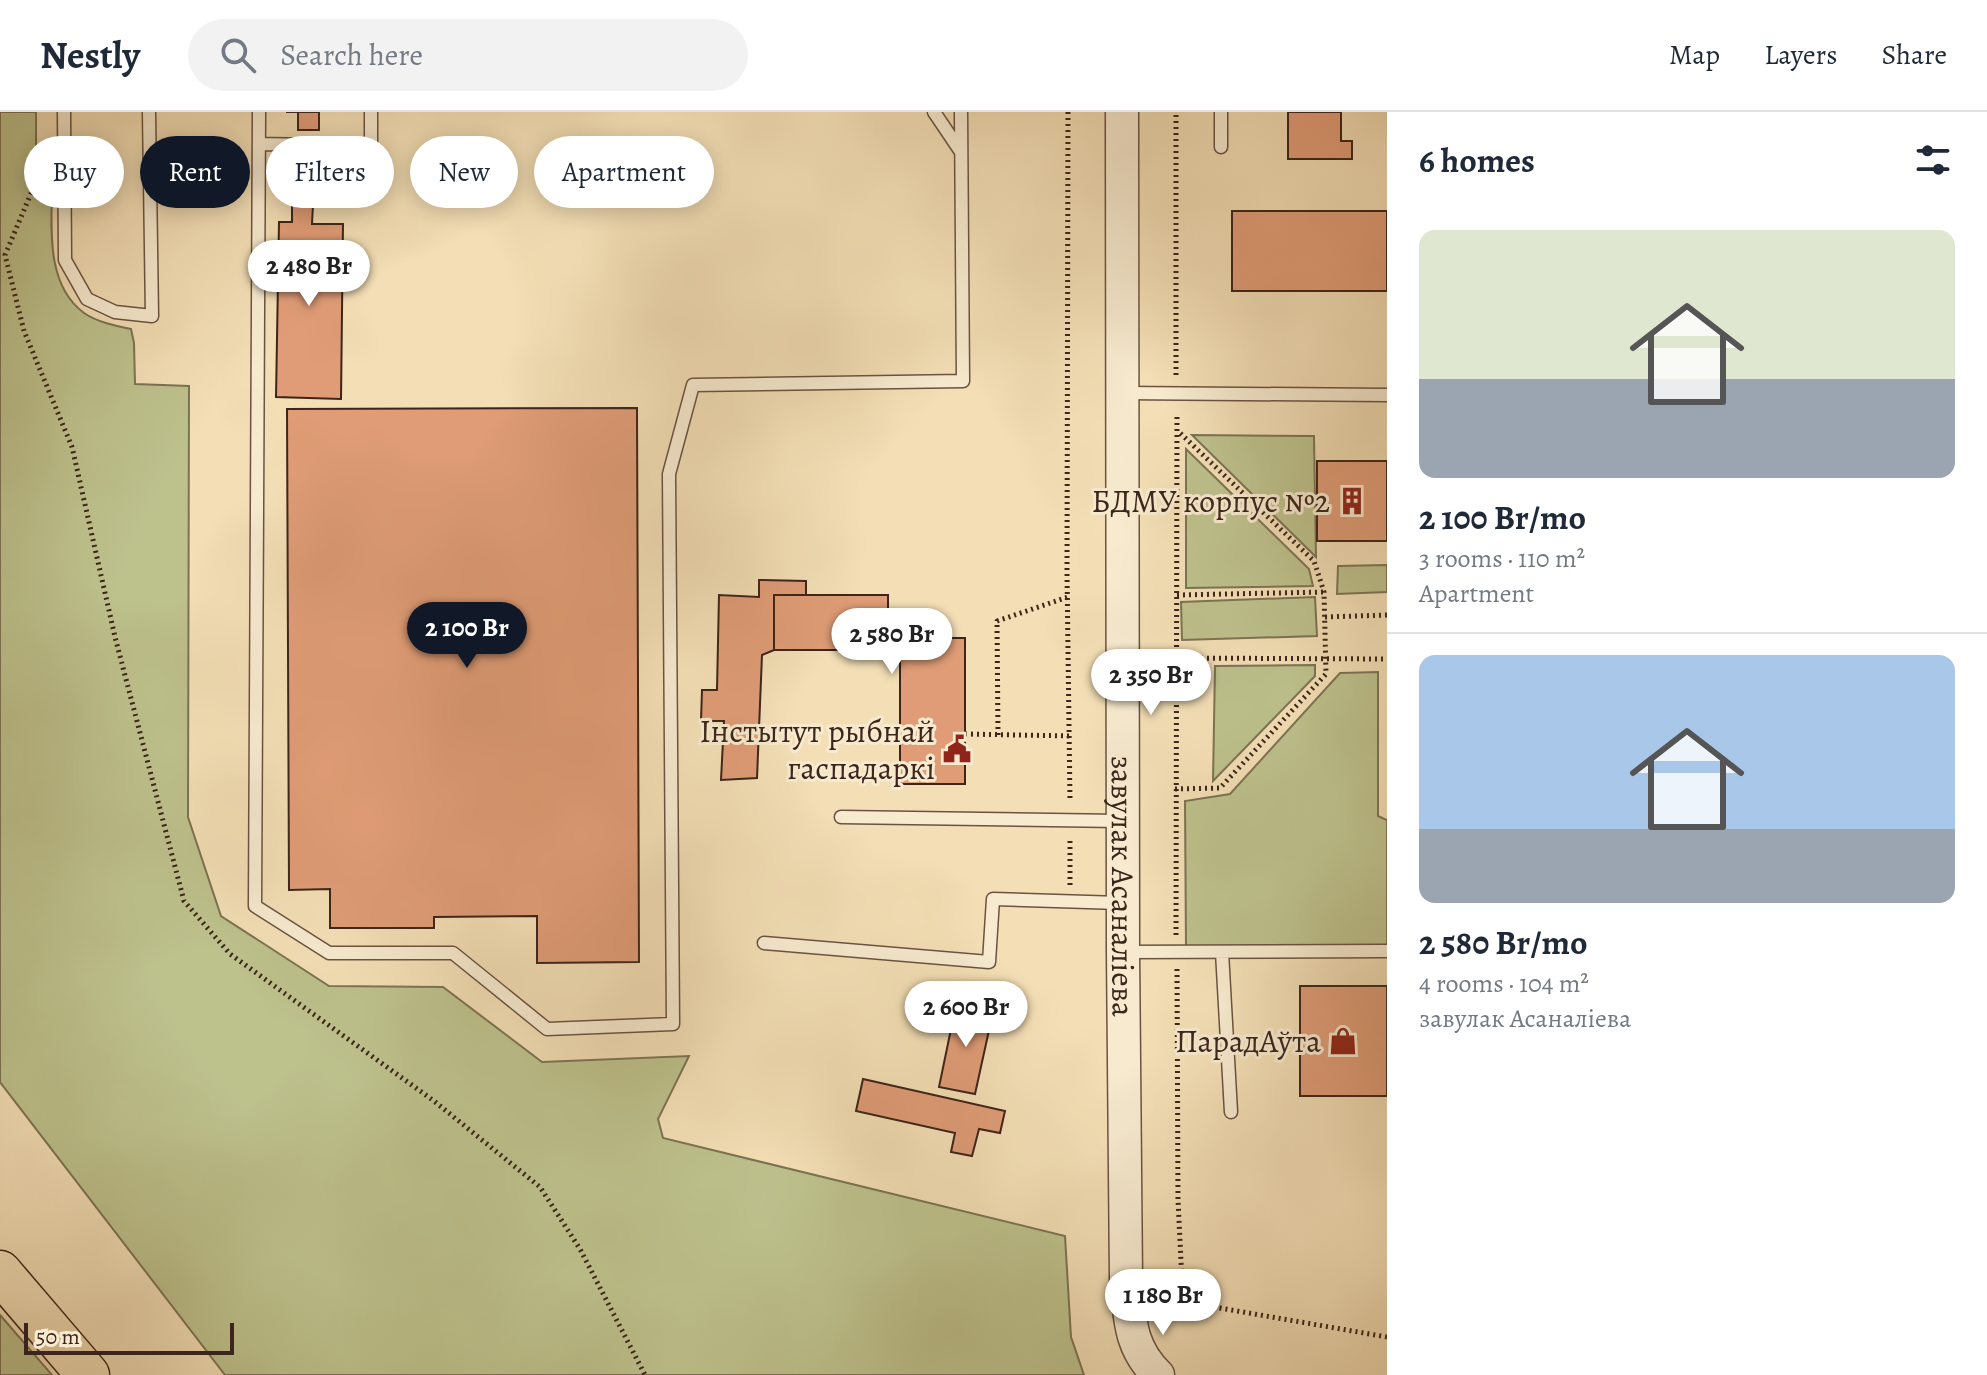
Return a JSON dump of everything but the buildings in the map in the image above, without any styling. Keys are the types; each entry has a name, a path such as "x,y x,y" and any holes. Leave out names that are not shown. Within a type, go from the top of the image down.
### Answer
{"highway":[{"path":"0,1272 88,1375"}],"street":[{"name":"завулак Асаналіева","path":"1122,112 1126,1280 1130,1323 1138,1351 1158,1375"}],"lane":[{"path":"64,112 65,260 87,299 115,312 152,316 149,112"},
{"path":"259,112 255,906 329,953 453,953 547,1029 673,1024 669,474 693,385 963,381 961,112"},
{"path":"259,144 371,146 371,112"},
{"path":"934,112 961,152"},
{"path":"1221,112 1221,147"},
{"path":"1123,393 1387,395"},
{"path":"841,817 1123,821"},
{"path":"764,943 989,962 993,899 1123,903"},
{"path":"1123,952 1387,951"},
{"path":"1222,952 1231,1112"}],"path":[{"path":"1068,112 1070,902"},
{"path":"1176,112 1176,393"},
{"path":"1175,789 1220,788 1326,674 1327,658 1324,592 1314,561 1178,432"},
{"path":"1177,595 1324,592"},
{"path":"998,735 997,621 1068,597"},
{"path":"1325,617 1387,615"},
{"path":"1177,658 1387,659"},
{"path":"965,734 1071,736"}],"green space":[{"path":"0,112 36,112 36,136 24,136 24,208 51,208 53,248 61,284 84,313 131,329 135,384 189,386 188,817 221,916 329,986 443,987 542,1062 689,1056 658,1119 663,1138 1065,1236 1071,1337 1084,1375 225,1375 0,1082"},
{"path":"1192,435 1314,436 1316,557"},
{"path":"1186,449 1309,569 1313,586 1186,588"},
{"path":"1387,565 1387,592 1337,594 1338,566"},
{"path":"1315,597 1317,636 1182,640 1181,602"},
{"path":"1315,665 1315,676 1213,781 1215,666"},
{"path":"1378,672 1378,816 1387,820 1387,945 1186,947 1185,801 1230,794 1340,673"},
{"path":"0,1315 52,1375 0,1375"}],"place":[{"name":"БДМУ корпус №2","path":"1352,501"},
{"name":"Інстытут рыбнай гаспадаркі","path":"957,749"},
{"name":"ПарадАўта","path":"1343,1041"}]}
